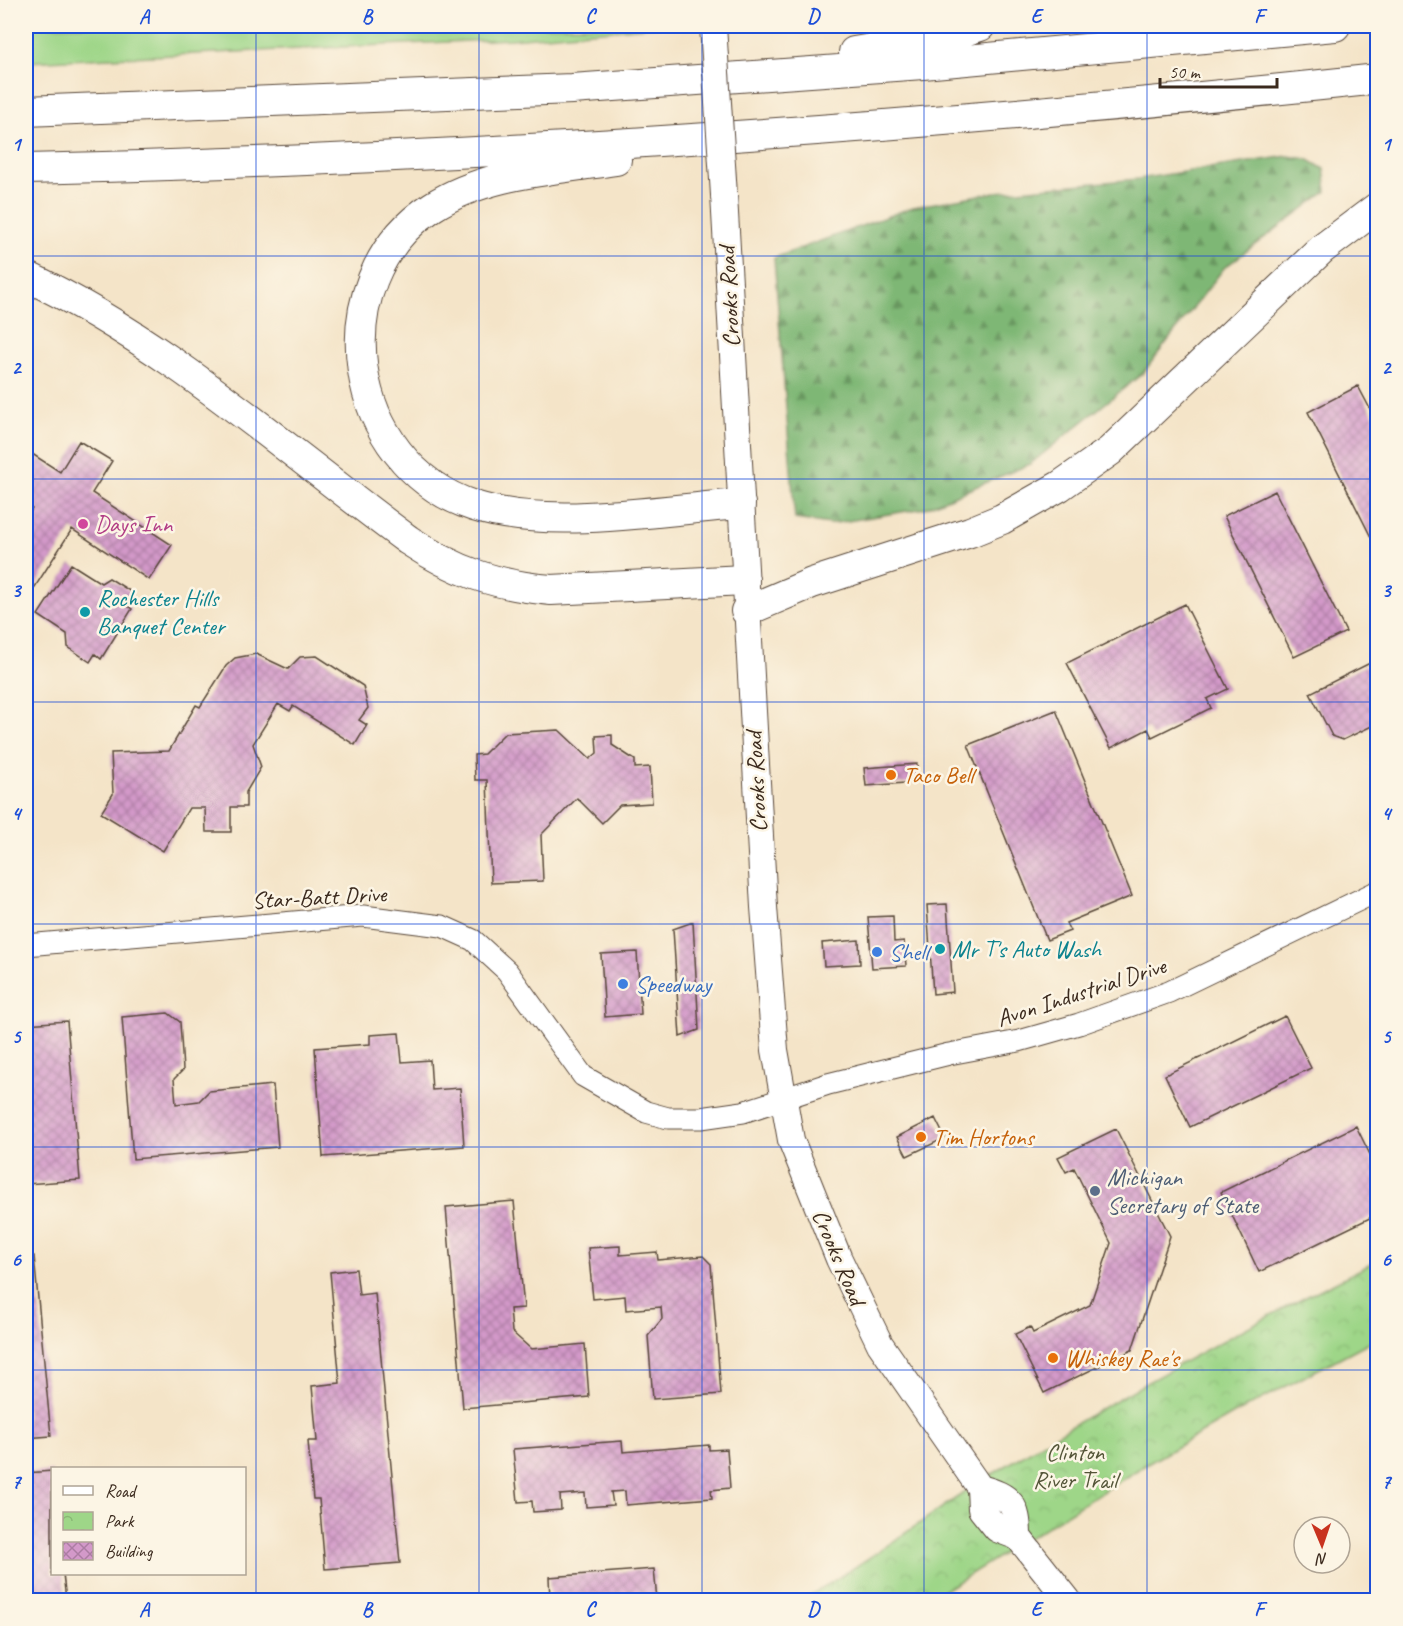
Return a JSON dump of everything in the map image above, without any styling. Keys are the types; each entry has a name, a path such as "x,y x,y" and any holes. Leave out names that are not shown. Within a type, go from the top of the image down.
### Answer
{"highway":[{"path":"674,82 930,39 980,26"},
{"path":"26,111 377,99 674,82 923,64 1335,26"},
{"path":"26,169 337,158 787,133 1044,112 1377,79"},
{"path":"740,504 539,518 514,516 471,505 433,485 415,472 388,440 369,403 364,384 360,339 367,298 390,249 416,220 449,197 491,180 787,133"},
{"path":"746,610 812,583 970,532 1030,504 1069,481 1110,451 1314,256 1377,207"},
{"path":"26,276 82,304 142,342 408,540 433,557 472,576 521,587 550,590 744,580"}],"main road":[{"name":"Crooks Road","path":"713,26 744,580 771,999 775,1050 790,1140 854,1295 880,1344 980,1488 981,1509 997,1529 1018,1537 1068,1600"}],"street":[{"name":"Avon Industrial Drive","path":"784,1098 938,1057 1019,1041 1118,1011 1218,970 1377,891"},
{"name":"Star-Batt Drive","path":"26,945 363,916 442,926 473,940 507,971 582,1076 646,1112 668,1119 701,1118 743,1113 784,1098"}],"green space":[{"path":"26,26 659,26 511,39 26,62"},
{"path":"1288,156 1307,159 1324,169 1327,191 1224,268 1143,373 1030,464 925,508 830,524 795,519 774,258 913,207 996,192 1138,179"},
{"name":"Clinton River Trail","path":"1377,1261 1377,1338 1234,1414 1142,1467 929,1600 802,1600 999,1470 1092,1414 1233,1335"}],"building":[{"path":"1358,386 1378,424 1378,551 1308,412"},
{"name":"Days Inn","path":"79,441 112,461 92,493 172,545 149,580 72,529 26,601 26,519 32,509 26,504 26,450 60,472"},
{"path":"1275,491 1346,632 1294,657 1224,516"},
{"name":"Rochester Hills Banquet Center","path":"71,564 101,583 109,578 133,593 126,605 132,609 101,659 95,654 90,662 68,647 67,634 38,615"},
{"path":"1185,604 1228,689 1207,699 1211,708 1152,737 1148,729 1111,748 1067,663"},
{"path":"256,654 288,669 300,657 317,656 363,686 368,708 359,720 367,725 355,745 293,706 290,711 278,704 253,744 261,767 246,792 246,807 231,807 231,832 206,832 205,808 189,808 163,851 101,813 113,794 111,753 169,751 196,705 200,707 226,666 235,658"},
{"path":"1378,659 1378,723 1343,740 1332,736 1310,693"},
{"path":"1056,710 1132,896 1066,923 1070,931 1047,940 968,745"},
{"path":"559,730 590,759 597,753 596,736 612,735 612,745 635,760 635,768 650,767 652,803 620,805 602,823 577,798 541,835 543,881 491,883 487,780 475,780 474,755 484,754 505,733"},
{"name":"Taco Bell","path":"917,764 918,782 866,786 864,768"},
{"name":"Mr T's Auto Wash","path":"947,904 953,992 933,994 927,905"},
{"path":"893,916 894,942 904,941 906,966 872,968 868,917"},
{"path":"693,922 699,1030 680,1037 673,929"},
{"path":"859,940 860,964 824,966 822,943"},
{"path":"637,952 641,1014 605,1017 601,954"},
{"path":"168,1013 180,1022 183,1070 174,1079 176,1104 199,1101 209,1091 273,1085 278,1147 133,1159 122,1017"},
{"path":"1285,1016 1311,1068 1190,1127 1165,1075"},
{"path":"67,1021 80,1180 26,1184 26,1024"},
{"path":"399,1033 402,1062 430,1060 432,1090 460,1088 464,1146 323,1157 315,1048 370,1044 370,1035"},
{"name":"Tim Hortons","path":"935,1118 945,1138 907,1156 897,1137"},
{"path":"1356,1126 1378,1171 1378,1214 1259,1272 1221,1192"},
{"path":"1116,1129 1170,1236 1132,1350 1044,1393 1015,1334 1030,1327 1033,1333 1090,1305 1111,1243 1074,1168 1066,1172 1058,1157"},
{"path":"514,1201 524,1308 510,1309 512,1332 531,1349 585,1344 589,1397 463,1408 446,1207"},
{"path":"620,1246 620,1255 657,1252 658,1260 703,1256 711,1264 721,1394 653,1399 648,1336 662,1319 661,1307 626,1310 625,1296 593,1299 588,1248"},
{"path":"34,1256 51,1436 26,1438 26,1257"},
{"path":"356,1269 359,1295 375,1293 400,1563 325,1569 319,1499 313,1499 308,1441 317,1441 312,1386 340,1383 330,1272"},
{"path":"622,1441 623,1452 709,1445 709,1450 727,1449 730,1488 711,1490 712,1498 626,1505 625,1491 611,1492 613,1505 586,1507 585,1493 560,1495 561,1510 533,1512 532,1501 518,1502 513,1449"},
{"path":"51,1471 51,1575 63,1575 66,1600 26,1600 26,1473"},
{"path":"654,1569 657,1600 550,1600 549,1577"}],"place":[{"name":"Days Inn","path":"83,524"},
{"name":"Rochester Hills Banquet Center","path":"85,612"},
{"name":"Taco Bell","path":"891,775"},
{"name":"Mr T's Auto Wash","path":"940,949"},
{"name":"Shell","path":"877,952"},
{"name":"Speedway","path":"623,984"},
{"name":"Tim Hortons","path":"921,1137"},
{"name":"Michigan Secretary of State","path":"1095,1191"},
{"name":"Whiskey Rae's","path":"1053,1358"}]}
